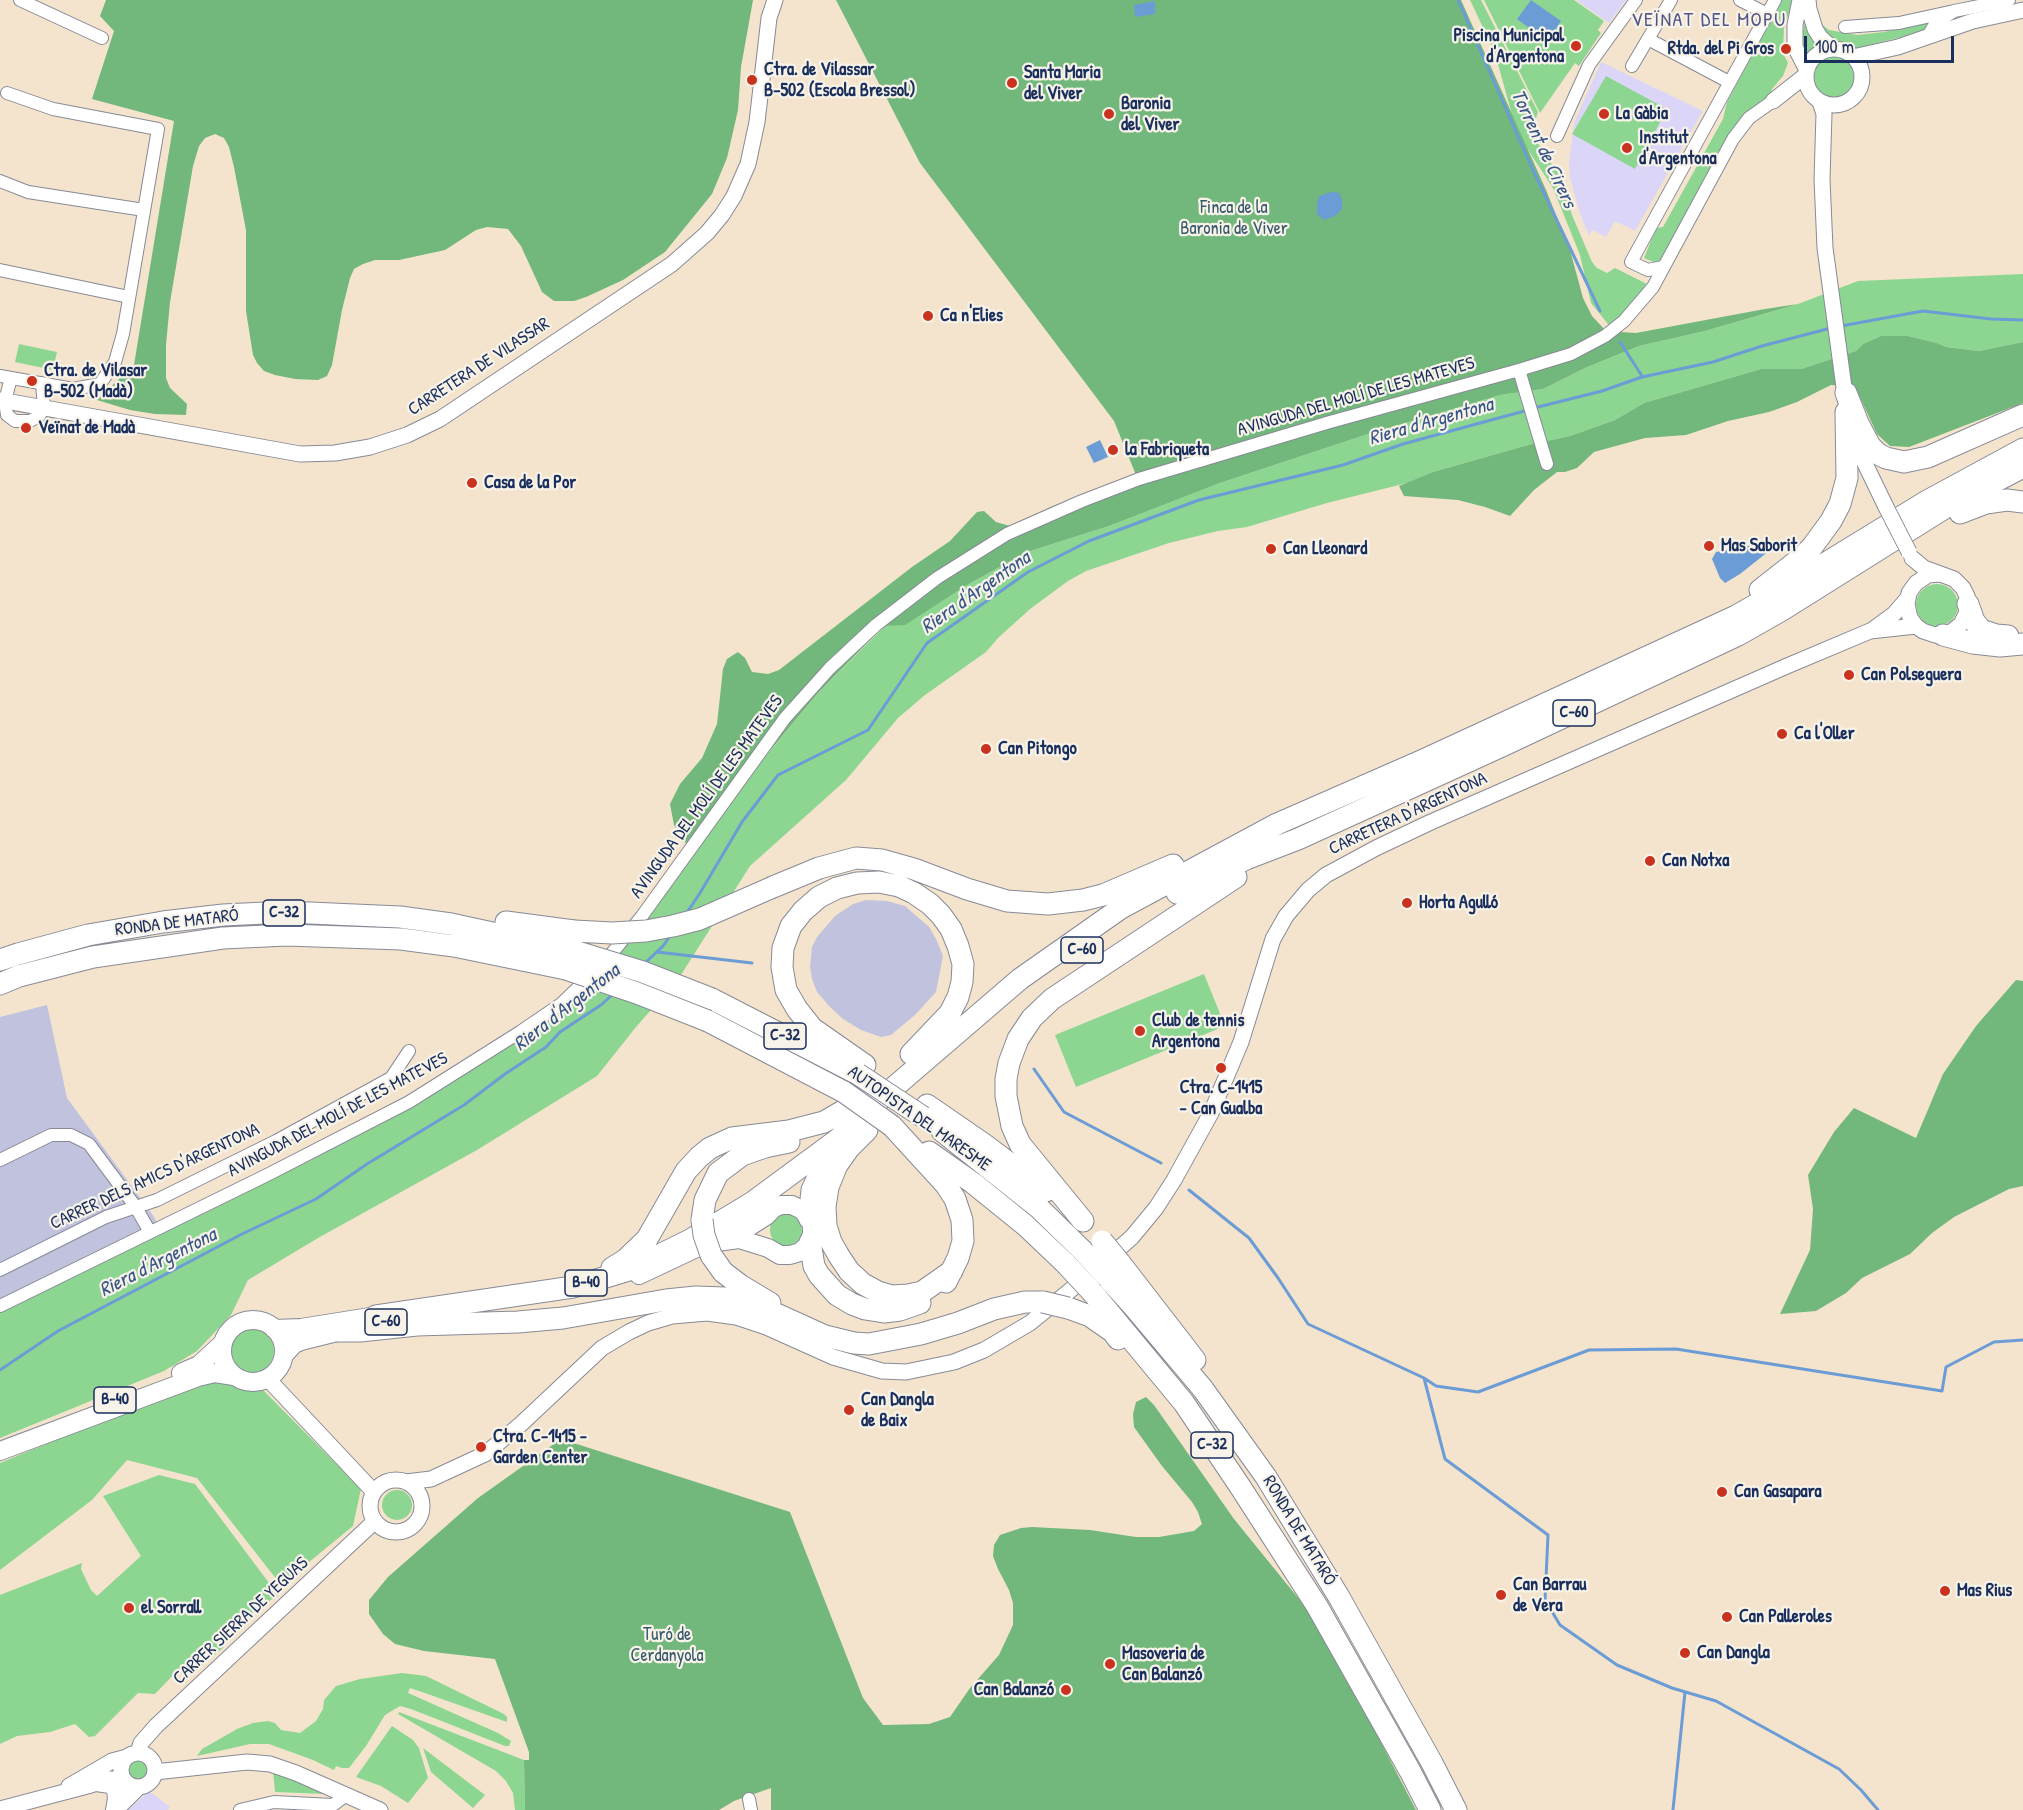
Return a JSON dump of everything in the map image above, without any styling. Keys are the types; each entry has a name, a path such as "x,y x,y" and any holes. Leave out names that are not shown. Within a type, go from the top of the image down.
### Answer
{"highway":[{"path":"1846,395 1870,446 1886,458 1904,462 1928,456 2023,415"},
{"path":"1702,632 1802,557 1831,521 1840,504 1847,478 1846,395"},
{"name":"C-60","path":"888,1110 1020,979 1103,920 1176,877 1277,824 1422,761 1736,616 1927,501 2023,449"},
{"name":"C-60","path":"809,1218 812,1190 824,1163 845,1141 888,1110 1061,964 1133,917 1246,859 1298,838 1694,657 1782,610 1943,509 2023,467"},
{"path":"1843,573 1869,564 1960,513 1986,503 2007,500 2023,502"},
{"path":"1968,604 1974,621 1981,630 1996,635 2023,634"},
{"path":"1942,634 1973,643 2023,644"},
{"path":"570,950 612,933 646,931 700,919 819,868 856,858 882,860 914,869 1007,901 1048,904 1083,900 1122,888 1242,835 1277,824"},
{"path":"1113,1270 1102,1241 1020,1144 1012,1126 1006,1096 1006,1079 1018,1039 1032,1018 1052,999 1222,885 1276,855 1298,838"},
{"path":"432,1310 447,1302 560,1283 601,1274 613,1268 647,1239 686,1171 710,1148 738,1136 789,1131 824,1122 848,1108 918,1048 950,1013 962,982 963,964 951,929 930,904 899,886 879,882 857,883 819,897 791,926 783,948 782,967 786,990 797,1009 812,1028 861,1069"},
{"name":"RONDA DE MATARÓ","path":"0,960 88,935 163,922 223,915 287,912 400,916 452,924 570,950"},
{"name":"RONDA DE MATARÓ","path":"0,984 19,976 93,957 223,938 287,935 401,939 454,946 570,950"},
{"name":"AUTOPISTA DEL MARESME","path":"570,950 637,993 708,1021 844,1092 888,1110 1025,1225 1074,1258 1113,1270"},
{"name":"AUTOPISTA DEL MARESME","path":"570,950 643,972 712,999 861,1069 925,1111 1039,1208 1074,1258 1093,1293"},
{"path":"888,1110 841,1126 820,1136 765,1147 742,1155 718,1173 705,1200 702,1220 704,1235 723,1272 762,1299 822,1328 865,1340 900,1339"},
{"path":"810,1242 814,1266 819,1275 837,1294 865,1309 884,1312 916,1306 932,1296 944,1284 952,1271 963,1241 963,1220 955,1199 934,1170 917,1155 888,1110"},
{"path":"888,1110 849,1148 837,1165 828,1187 825,1207 826,1226 831,1242 849,1271 862,1284 892,1296 922,1292 952,1271"},
{"name":"B-40","path":"376,1316 432,1310 573,1287 609,1277 642,1264 690,1240 753,1202 837,1140 888,1110"},
{"path":"925,1111 1029,1177 1083,1221"},
{"name":"RONDA DE MATARÓ","path":"1113,1270 1170,1326 1267,1464 1301,1534 1339,1597 1456,1810"},
{"name":"RONDA DE MATARÓ","path":"1093,1293 1184,1404 1241,1488 1317,1606 1430,1810"},
{"path":"339,1331 417,1325 518,1323 696,1297 725,1298 772,1312 825,1336 854,1343 876,1343 900,1339 958,1323 994,1309 1025,1302 1043,1302 1068,1308 1090,1316 1113,1332 1176,1406 1233,1490 1317,1606"}],"main road":[{"name":"C-60","path":"339,1331 432,1310 524,1303 578,1294 640,1275 739,1239 768,1248 780,1255 790,1255 800,1252 810,1242 812,1230 809,1218 802,1210 788,1204 774,1208 747,1228 726,1234 710,1249"},
{"path":"766,1216 762,1224 762,1232 768,1248"},
{"name":"B-40","path":"0,1449 199,1365 223,1343 227,1335 240,1323 258,1321 274,1329 301,1328 376,1316"},
{"path":"274,1329 280,1336 284,1355"},
{"path":"267,1378 294,1344 339,1331"},
{"path":"223,1343 224,1361 234,1376"},
{"name":"B-40","path":"0,1449 198,1377 215,1373 234,1376 243,1381 267,1378"}],"street":[{"path":"20,0 102,38"},
{"name":"CARRETERA DE VILASSAR","path":"2,401 300,454 335,453 370,447 406,435 440,418 672,264 722,215 734,196 748,164 757,122 769,18 775,0"},
{"path":"1557,136 1589,64 1636,0"},
{"path":"1632,66 1671,0"},
{"path":"1740,0 1767,14"},
{"path":"1664,267 1648,270 1631,262 1775,0"},
{"path":"1800,0 1795,25 1795,47 1806,72 1807,86 1824,114 1822,211 1829,287 1856,445 1911,555 1924,568 1951,577 1965,592 1967,612 1961,624 1954,630 1942,634 1927,633 1916,626 1908,614 1911,555"},
{"path":"1808,0 1815,28 1820,37 1833,49"},
{"path":"1845,27 1899,23 2009,0"},
{"path":"1853,57 1898,47 1973,21 2023,10"},
{"path":"1928,36 1935,24 1954,11"},
{"path":"1648,39 1729,82"},
{"path":"1823,156 1829,128 1847,102 1857,93 1861,80 1874,62 1898,47"},
{"path":"1773,100 1806,72 1817,54 1833,49 1844,51 1853,57 1860,68 1861,80"},
{"path":"2,401 5,377 74,388 100,384 115,362 129,297 158,129 53,110 7,93"},
{"path":"1773,100 1800,94 1835,105 1847,102"},
{"name":"AVINGUDA DEL MOLÍ DE LES MATEVES","path":"0,1306 409,1102 511,1039 561,1004 601,966 642,916 785,718 830,668 876,625 937,578 1007,534 1139,480 1330,422 1571,354 1605,336 1624,321 1653,287 1733,139 1749,118 1773,100"},
{"path":"0,181 27,192 144,210"},
{"path":"0,270 129,297"},
{"path":"1519,370 1545,459"},
{"path":"42,383 44,408"},
{"path":"1870,631 1893,614 1924,577 1939,574"},
{"path":"1870,631 1916,626"},
{"name":"CARRETERA D'ARGENTONA","path":"406,1482 431,1479 485,1454 521,1424 602,1348 648,1323 672,1316 707,1313 736,1317 766,1327 834,1357 882,1371 906,1372 954,1362 1001,1340 1030,1323 1064,1297 1132,1238 1156,1208 1211,1113 1240,1042 1273,939 1286,916 1308,890 1326,875 1431,822 1870,631"},
{"name":"CARRER DELS AMICS D'ARGENTONA","path":"0,1270 106,1217 157,1200 276,1141 390,1078 409,1051"},
{"path":"0,1160 51,1135 71,1136 89,1144 135,1206 150,1232"},
{"path":"267,1378 374,1492"},
{"path":"421,1498 418,1491 406,1482 395,1480 385,1482 374,1492 372,1498 371,1510 375,1521 390,1531 403,1531 409,1528 419,1518 421,1498 431,1479"},
{"name":"CARRER SIERRA DE YEGUAS","path":"132,1755 150,1732 375,1521"},
{"path":"114,1810 121,1797 124,1780 121,1770 132,1755"},
{"path":"53,1794 112,1761 132,1755 149,1758 154,1764 155,1772 151,1781 114,1810"},
{"path":"155,1772 258,1762 296,1773 380,1810"},
{"path":"0,1809 109,1779 124,1780 132,1786 141,1787"},
{"path":"91,1785 110,1787 114,1798 114,1810"},
{"path":"240,1810 274,1802 333,1804 345,1796"}],"shaded area":[{"path":"1576,0 1626,0 1609,23"},
{"name":"Institut d'Argentona","path":"1601,62 1703,111 1635,231 1615,221 1606,237 1592,230 1589,235 1580,214 1570,178 1569,162 1574,123"},
{"path":"866,900 887,901 905,906 929,927 943,956 936,992 916,1014 891,1035 881,1037 861,1030 843,1019 830,1007 817,992 810,967 812,947 817,937 835,916 853,904"},
{"path":"47,1005 67,1098 162,1231 0,1310 0,1017"},
{"path":"149,1791 170,1807 168,1810 128,1810"}],"green space":[{"path":"106,0 753,0 741,67 738,110 727,158 712,194 665,252 623,280 574,301 554,301 542,292 521,246 508,229 487,227 476,230 445,250 399,260 375,260 363,264 354,269 350,278 332,365 327,376 318,380 295,379 264,371 253,355 246,311 246,230 234,167 224,138 215,134 205,138 199,146 193,166 170,302 166,345 166,378 170,388 187,404 186,415 130,410 97,400 134,365 174,121 92,99 114,31 100,16"},
{"name":"Finca de la Baronia de Viver","path":"836,0 1461,0 1546,190 1570,250 1583,298 1592,316 1606,331 1636,333 1798,304 1705,331 1639,346 1585,368 1543,389 1500,395 1371,433 1220,483 1109,526 1027,552 967,585 905,625 884,626 818,693 689,848 674,825 670,804 680,784 702,758 717,724 723,669 727,659 738,652 745,658 752,672 768,674 779,670 912,567 950,541 977,512 984,511 996,522 1010,526 1053,506 1136,475 1114,421 920,163"},
{"path":"1470,0 1481,0 1538,112 1532,130 1540,147 1558,173 1572,215 1592,262 1597,268 1607,273 1615,268 1651,286 1612,329 1591,303 1580,255 1553,188 1517,133 1495,53"},
{"path":"1484,0 1574,0 1604,21 1598,30 1601,33 1579,66 1575,63 1540,113"},
{"path":"1781,0 1793,0 1784,28 1783,53 1788,63 1783,76 1772,89 1770,101 1747,117 1661,265 1644,258 1656,228 1663,227 1723,119 1727,102"},
{"path":"1807,18 1826,46 1815,48 1809,58 1803,51 1802,36"},
{"path":"1815,19 1829,30 1857,35 1884,32 1934,21 1926,31 1853,49 1836,45"},
{"path":"1833,56 1848,62 1854,77 1848,92 1833,98 1818,92 1812,77 1818,62"},
{"path":"1606,76 1667,109 1635,169 1572,134"},
{"path":"2023,274 2023,342 1979,351 1946,347 1908,336 1881,336 1863,344 1856,351 1801,369 1761,369 1644,403 1615,420 1570,436 1528,445 1433,472 1407,483 1327,503 1247,527 1218,531 1169,543 1086,571 1068,581 1030,609 986,652 925,695 898,718 846,780 750,866 679,978 597,1076 477,1150 318,1238 248,1280 231,1315 197,1351 164,1371 0,1438 0,1310 418,1103 565,1011 604,974 654,910 737,791 818,693 885,626 905,624 967,585 1027,552 1109,526 1220,483 1371,433 1500,395 1543,389 1585,368 1639,346 1705,331 1798,304 1858,281"},
{"path":"1881,336 1908,336 1946,347 1979,351 2023,342 2023,403 1909,447 1890,446 1877,434 1855,387 1831,385 1797,402 1769,412 1728,421 1686,435 1645,438 1594,452 1577,468 1557,472 1534,490 1510,516 1458,500 1404,496 1399,486 1433,472 1528,445 1570,436 1615,420 1644,403 1761,369 1801,369 1856,351 1863,344"},
{"path":"19,344 57,352 53,370 15,362"},
{"path":"1937,584 1945,585 1952,590 1957,597 1957,613 1952,620 1945,625 1937,626 1929,625 1922,620 1917,613 1916,605 1917,597 1922,590 1929,585"},
{"name":"Club de tennis Argentona","path":"1204,974 1225,1026 1076,1087 1055,1035"},
{"path":"2016,980 2023,981 2023,1186 2009,1189 1954,1217 1932,1233 1910,1254 1862,1278 1846,1293 1816,1311 1780,1314 1810,1250 1813,1209 1808,1175 1834,1132 1854,1108 1916,1138 1943,1074 1976,1026"},
{"path":"786,1214 797,1219 802,1230 797,1241 786,1246 775,1241 770,1230 775,1219"},
{"path":"252,1329 268,1335 274,1351 268,1367 252,1373 236,1367 230,1351 236,1335"},
{"path":"213,1382 263,1390 361,1489 353,1526 281,1585 197,1478 127,1460 92,1500 0,1570 0,1463 153,1400"},
{"name":"Turó de Cerdanyola","path":"1146,1397 1154,1405 1234,1519 1320,1625 1416,1810 771,1810 771,1788 734,1801 719,1810 525,1810 524,1760 529,1760 529,1752 495,1659 424,1651 395,1644 383,1634 369,1614 369,1600 388,1577 478,1498 561,1439 790,1512 863,1698 883,1725 929,1724 950,1717 970,1688 999,1655 1013,1625 1013,1603 993,1556 994,1545 1000,1535 1032,1527 1090,1530 1136,1537 1159,1537 1194,1531 1202,1524 1192,1502 1134,1427 1133,1414 1136,1402"},
{"name":"el Sorrall","path":"159,1475 195,1484 278,1595 218,1636 224,1647 192,1674 175,1673 155,1694 138,1693 95,1736 89,1737 75,1724 50,1732 17,1736 0,1744 0,1595 82,1563 81,1569 91,1590 97,1596 141,1556 103,1496"},
{"path":"397,1490 408,1494 412,1505 408,1516 397,1520 386,1516 382,1505 386,1494"},
{"path":"402,1673 426,1676 504,1714 507,1722 410,1688 408,1693 498,1733 511,1741 509,1746 400,1706 385,1715 349,1768 336,1766 334,1770 269,1744 250,1744 197,1756 202,1749 237,1729 253,1723 268,1721 275,1723 281,1730 300,1733 316,1721 323,1709 324,1700 336,1686 360,1679"},
{"path":"399,1712 524,1760 525,1810 515,1810 513,1793 496,1771 398,1714"},
{"path":"392,1726 413,1740 419,1748 428,1778 408,1803 381,1786 356,1777"},
{"path":"423,1748 485,1795 473,1808 431,1772"},
{"path":"137,1760 145,1763 148,1771 145,1779 137,1782 129,1779 126,1771 129,1763"},
{"path":"273,1771 325,1794 275,1792"}],"water":[{"path":"1531,0 1561,21 1547,41 1517,19"},
{"path":"1155,1 1155,14 1135,17 1134,5"},
{"path":"1331,192 1339,193 1342,209 1335,216 1324,220 1317,214 1319,196"},
{"path":"1100,440 1108,457 1094,463 1086,447"},
{"path":"1763,543 1769,551 1725,583 1720,578 1712,559 1716,552"}],"waterway":[{"name":"Torrent de Cirers","path":"1458,0 1532,168 1600,311"},
{"name":"Riera d'Argentona","path":"1841,326 1923,311 1991,319 2023,320"},
{"name":"Riera d'Argentona","path":"1534,408 1602,391 1642,377 1713,362 1762,346 1831,328"},
{"name":"Torrent de Cirers","path":"1620,342 1642,376"},
{"name":"Riera d'Argentona","path":"686,914 742,822 778,775 868,730 927,643 1028,572 1089,541 1199,500 1343,465 1403,444 1528,410"},
{"name":"Riera d'Argentona","path":"644,964 670,936"},
{"path":"657,952 752,963"},
{"name":"Riera d'Argentona","path":"0,1370 58,1331 242,1234 316,1199 367,1164 464,1105 546,1047 560,1032 601,1005 613,994"},
{"path":"1034,1069 1064,1112 1161,1163"},
{"path":"1189,1190 1249,1238 1308,1324 1424,1378 1445,1459 1548,1535 1545,1600 1560,1625 1617,1665 1672,1688 1716,1701 1839,1769 1878,1810"},
{"path":"1424,1378 1436,1386 1478,1392 1589,1350 1676,1349 1942,1391 1946,1367 1994,1342 2023,1340"},
{"path":"1673,1810 1685,1692"}],"place":[{"name":"Piscina Municipal d'Argentona","path":"1576,46"},
{"name":"Rtda. del Pi Gros","path":"1786,49"},
{"name":"Ctra. de Vilassar B-502 (Escola Bressol)","path":"752,80"},
{"name":"Santa Maria del Viver","path":"1012,83"},
{"name":"Baronia del Viver","path":"1109,114"},
{"name":"La Gàbia","path":"1604,114"},
{"name":"Institut d'Argentona","path":"1627,148"},
{"name":"Ca n'Elies","path":"928,316"},
{"name":"Ctra. de Vilasar B-502 (Madà)","path":"32,381"},
{"name":"Veïnat de Madà","path":"26,428"},
{"name":"la Fabriqueta","path":"1113,450"},
{"name":"Casa de la Por","path":"472,483"},
{"name":"Mas Saborit","path":"1709,546"},
{"name":"Can Lleonard","path":"1271,549"},
{"name":"Can Polseguera","path":"1849,675"},
{"name":"Ca l'Oller","path":"1782,734"},
{"name":"Can Pitongo","path":"986,749"},
{"name":"Can Notxa","path":"1650,861"},
{"name":"Horta Agulló","path":"1407,903"},
{"name":"Club de tennis Argentona","path":"1140,1031"},
{"name":"Ctra. C-1415 - Can Gualba","path":"1221,1068"},
{"name":"Can Dangla de Baix","path":"849,1410"},
{"name":"Ctra. C-1415 - Garden Center","path":"481,1447"},
{"name":"Can Gasapara","path":"1722,1492"},
{"name":"Mas Rius","path":"1945,1591"},
{"name":"Can Barrau de Vera","path":"1501,1595"},
{"name":"el Sorrall","path":"129,1608"},
{"name":"Can Palleroles","path":"1727,1617"},
{"name":"Can Dangla","path":"1685,1653"},
{"name":"Masoveria de Can Balanzó","path":"1110,1664"},
{"name":"Can Balanzó","path":"1066,1690"}],"district":[{"name":"VEÏNAT DEL MOPU","path":"1709,21"}]}
